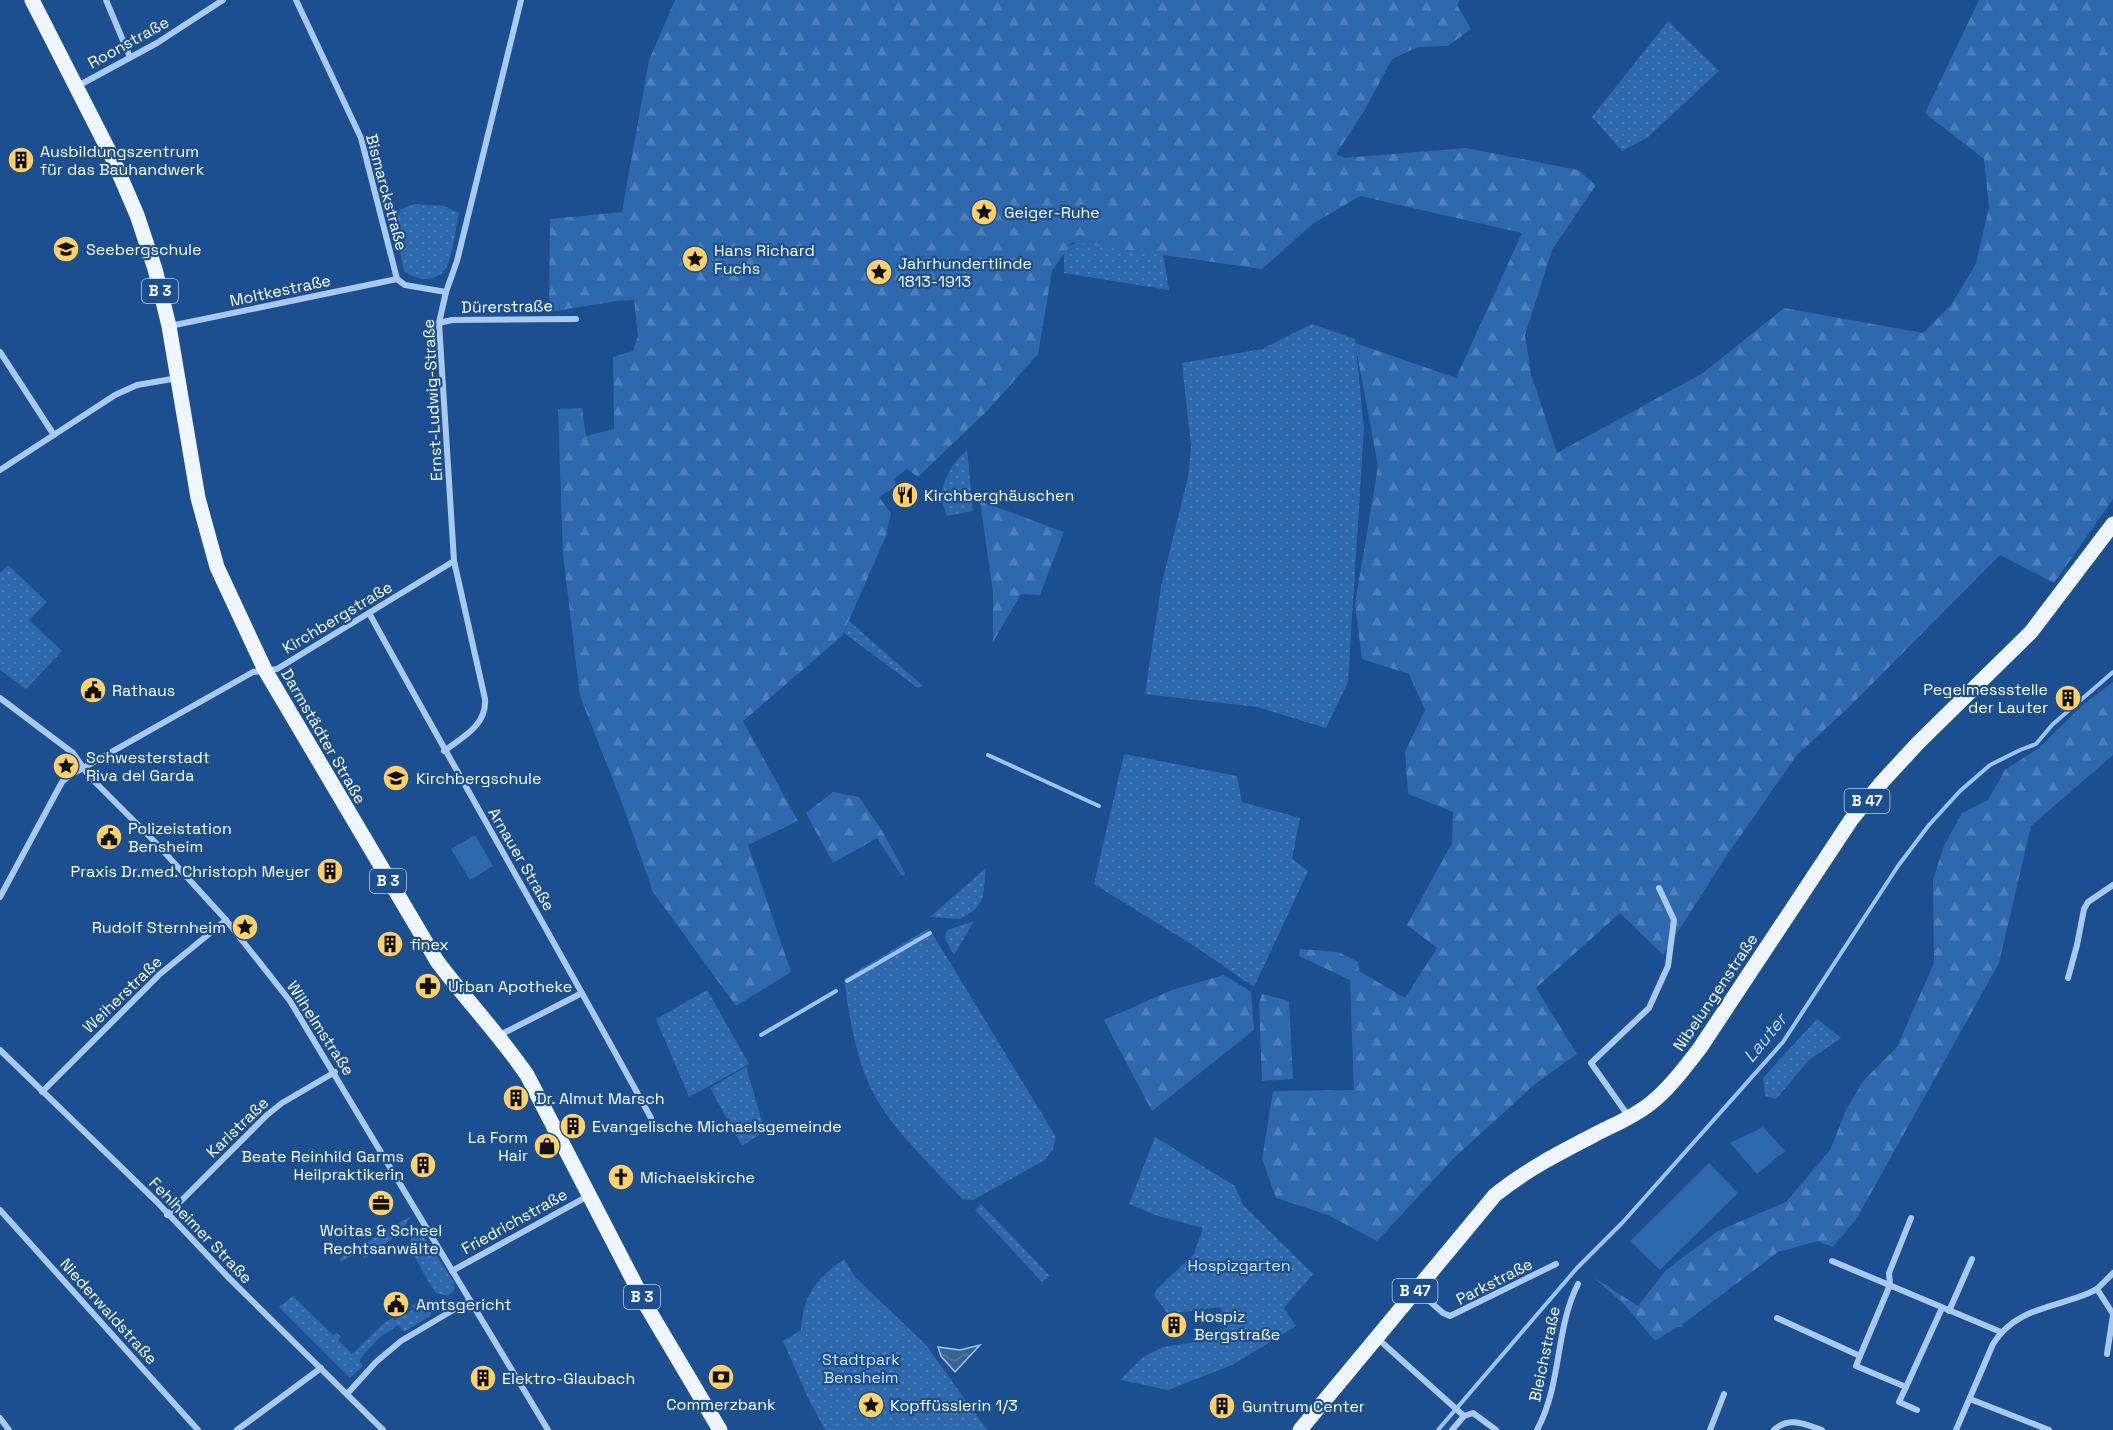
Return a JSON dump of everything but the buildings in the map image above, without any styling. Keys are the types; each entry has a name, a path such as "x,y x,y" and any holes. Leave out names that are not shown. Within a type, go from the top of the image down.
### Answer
{"main road":[{"name":"Darmstädter Straße","path":"32,0 112,157 137,215 155,269 169,326 198,498 217,567 265,670 437,961 527,1075 647,1307 720,1430"},
{"name":"Nibelungenstraße","path":"1300,1430 1495,1195 1516,1178 1550,1157 1629,1117 1651,1103 1700,1048 1851,820 1918,743 2031,632 2113,524"}],"street":[{"path":"106,0 130,57"},
{"name":"Roonstraße","path":"76,87 164,38 223,0"},
{"name":"Bismarckstraße","path":"296,0 361,138 397,279"},
{"name":"Ernst-Ludwig-Straße","path":"444,751 476,726 485,710 485,699 454,561 439,323 446,292 458,261 492,112 512,43 521,0"},
{"path":"397,279 405,285 446,292"},
{"name":"Moltkestraße","path":"169,326 397,279"},
{"name":"Dürerstraße","path":"439,323 453,320 576,319"},
{"path":"0,352 54,435"},
{"path":"0,470 115,395 137,385 178,378"},
{"name":"Kirchbergstraße","path":"0,897 62,782 82,767 253,672 277,669 454,561"},
{"name":"Arnauer Straße","path":"369,613 651,1118"},
{"name":"Wilhelmstraße","path":"0,698 73,753 82,767 226,920 290,1001 548,1430"},
{"path":"2068,978 2078,945 2084,909 2088,902 2113,885"},
{"path":"1629,1117 1591,1063 1649,1008 1668,966 1674,920 1659,888"},
{"name":"Weiherstraße","path":"42,1092 160,974 226,920"},
{"path":"498,1036 582,993"},
{"name":"Fehlheimer Straße","path":"0,1050 382,1430"},
{"name":"Karlstraße","path":"167,1215 267,1115 282,1103 334,1072"},
{"name":"Friedrichstraße","path":"453,1271 588,1196"},
{"name":"Niederwaldstraße","path":"0,1210 198,1430"},
{"path":"1906,1388 1856,1366 1890,1285 1888,1273 1911,1218"},
{"path":"1949,1311 1972,1259"},
{"path":"1832,1261 2001,1332"},
{"name":"Parkstraße","path":"1416,1289 1443,1313 1450,1316 1556,1264"},
{"path":"1956,1430 1993,1344 2001,1332 2023,1314 2081,1297 2097,1289 2113,1273"},
{"name":"Bleichstraße","path":"1537,1430 1552,1391 1569,1303 1578,1284"},
{"path":"2097,1289 2113,1314 2107,1354"},
{"path":"347,1394 376,1362 401,1341 470,1300"},
{"path":"1917,1410 1899,1402 1942,1308"},
{"path":"1777,1318 1860,1356"},
{"path":"1376,1337 1463,1414 1476,1414 1496,1430"},
{"path":"237,1430 321,1368"},
{"path":"1710,1430 1724,1394"},
{"path":"1970,1399 2049,1430"},
{"path":"1452,1430 1463,1414"},
{"path":"0,1418 9,1430"},
{"path":"1774,1430 1780,1424 1790,1420 1822,1430"}],"green space":[{"path":"675,0 1460,0 1457,5 1471,29 1448,46 1418,47 1392,59 1363,113 1336,154 1345,158 1466,148 1578,170 1596,185 1552,250 1525,335 1531,374 1557,453 1703,373 1784,308 1923,333 1951,305 1976,264 1989,207 1984,159 1925,113 1979,0 2113,0 2113,499 2054,583 2000,555 1848,708 1797,755 1727,855 1663,955 1620,913 1536,988 1577,1054 1535,1084 1454,1158 1377,1241 1328,1215 1276,1198 1262,1159 1273,1091 1354,1090 1350,980 1299,956 1300,949 1338,952 1358,962 1359,971 1405,998 1437,948 1407,925 1452,843 1453,812 1408,794 1405,752 1425,710 1409,674 1362,659 1355,604 1378,466 1355,343 1456,378 1522,233 1360,196 1314,223 1262,269 1072,242 1052,271 1038,354 988,410 918,477 907,469 894,479 896,486 879,497 891,513 886,536 842,636 743,721 798,821 748,845 791,972 736,1006 653,892 621,800 580,696 563,554 558,409 582,408 586,436 614,429 613,357 633,351 638,336 634,300 549,312 550,219 622,212 649,60"},
{"path":"1668,21 1719,71 1648,137 1622,151 1592,117"},
{"path":"414,204 444,206 459,213 448,264 442,273 432,278 414,277 404,271 395,227 389,214"},
{"path":"1092,237 1161,241 1169,290 1064,273 1064,248"},
{"path":"1312,324 1355,339 1364,428 1348,682 1326,728 1257,707 1145,694 1161,587 1188,477 1191,446 1182,363 1262,349"},
{"path":"967,450 973,511 947,516 942,499 944,483 953,465"},
{"path":"980,501 1064,532 1040,595 1021,594 993,642 993,593"},
{"path":"8,565 47,602 29,620 62,651 26,689 0,670 0,573"},
{"path":"849,621 923,686 918,688 844,633"},
{"path":"2113,682 2113,755 2031,826 1999,963 1857,1218 1833,1247 1818,1241 1778,1252 1682,1327 1677,1327 1655,1341 1625,1305 1593,1277 1638,1306 1666,1270 1718,1231 1786,1202 1830,1150 1847,1108 1864,1080 1897,1047 1934,963 1933,880 1944,846 1962,813 1988,800 2005,770 2039,748 2083,705"},
{"path":"1124,754 1237,776 1242,802 1300,818 1292,859 1308,871 1254,987 1196,947 1094,884"},
{"path":"833,792 859,797 884,834 905,873 904,876 901,875 877,838 833,863 806,813"},
{"path":"475,835 493,866 470,880 451,849"},
{"path":"986,868 983,897 976,909 960,919 930,917"},
{"path":"974,921 954,955 945,939 947,930"},
{"path":"929,928 1056,1137 1053,1149 1045,1160 973,1200 962,1199 910,1144 886,1113 868,1082 859,1057 848,1005 844,979"},
{"path":"1224,975 1251,992 1254,1030 1152,1111 1104,1020 1172,990"},
{"path":"707,990 749,1064 689,1097 656,1019"},
{"path":"1262,994 1289,1001 1293,1079 1262,1081 1259,1003"},
{"path":"1817,1019 1841,1038 1809,1060 1776,1099 1765,1096 1763,1078"},
{"path":"746,1067 765,1131 742,1146 710,1088"},
{"path":"1763,1127 1785,1151 1757,1174 1730,1143"},
{"name":"Hospizgarten","path":"1155,1137 1235,1186 1243,1205 1313,1274 1284,1308 1296,1326 1232,1365 1168,1390 1120,1380 1143,1357 1163,1347 1202,1341 1202,1336 1227,1328 1221,1307 1168,1314 1154,1295 1156,1290 1194,1254 1203,1228 1158,1216 1129,1204"},
{"path":"1709,1163 1738,1193 1660,1270 1630,1241"},
{"path":"981,1204 1050,1276 1042,1282 975,1210"},
{"path":"411,1216 400,1233 364,1259 359,1251 341,1262 339,1259 348,1253"},
{"path":"421,1231 453,1281 455,1289 448,1296 436,1293 413,1252 411,1238"},
{"name":"Stadtpark Bensheim","path":"844,1259 855,1277 926,1345 987,1430 825,1430 783,1341 801,1330 805,1306 813,1288 825,1274"},
{"path":"293,1296 333,1335 337,1333 341,1337 338,1340 352,1354 384,1323 392,1318 395,1320 414,1309 411,1306 424,1299 432,1311 430,1316 404,1332 398,1325 378,1339 359,1360 363,1366 350,1378 279,1307"}],"water":[{"path":"980,1345 955,1372 941,1356 938,1347 960,1350"}],"waterway":[{"name":"Lauter","path":"1438,1430 1577,1268 1623,1222 1783,1042 1898,866 1929,825 1960,791 1990,765 2036,744 2052,725 2113,672"},
{"path":"988,755 1099,806"},
{"path":"847,981 930,933"},
{"path":"761,1035 836,991"}],"place":[{"name":"Ausbildungszentrum für das Bauhandwerk","path":"21,160"},
{"name":"Geiger-Ruhe","path":"984,212"},
{"name":"Seebergschule","path":"66,249"},
{"name":"Hans Richard Fuchs","path":"695,259"},
{"name":"Jahrhundertlinde 1813-1913","path":"879,272"},
{"name":"Kirchberghäuschen","path":"905,495"},
{"name":"Rathaus","path":"93,690"},
{"name":"Pegelmessstelle der Lauter","path":"2068,698"},
{"name":"Schwesterstadt Riva del Garda","path":"66,766"},
{"name":"Kirchbergschule","path":"396,778"},
{"name":"Polizeistation Bensheim","path":"109,837"},
{"name":"Praxis Dr.med. Christoph Meyer","path":"330,871"},
{"name":"Rudolf Sternheim","path":"245,927"},
{"name":"finex","path":"390,944"},
{"name":"Urban Apotheke","path":"428,986"},
{"name":"Dr. Almut Marsch","path":"516,1098"},
{"name":"Evangelische Michaelsgemeinde","path":"573,1126"},
{"name":"La Form Hair","path":"547,1146"},
{"name":"Beate Reinhild Garms Heilpraktikerin","path":"423,1165"},
{"name":"Michaelskirche","path":"621,1177"},
{"name":"Woitas & Scheel Rechtsanwälte","path":"381,1203"},
{"name":"Amtsgericht","path":"396,1304"},
{"name":"Hospiz Bergstraße","path":"1174,1325"},
{"name":"Commerzbank","path":"721,1377"},
{"name":"Elektro-Glaubach","path":"483,1378"},
{"name":"Kopffüsslerin 1/3","path":"871,1405"},
{"name":"Guntrum Center","path":"1222,1406"}]}
